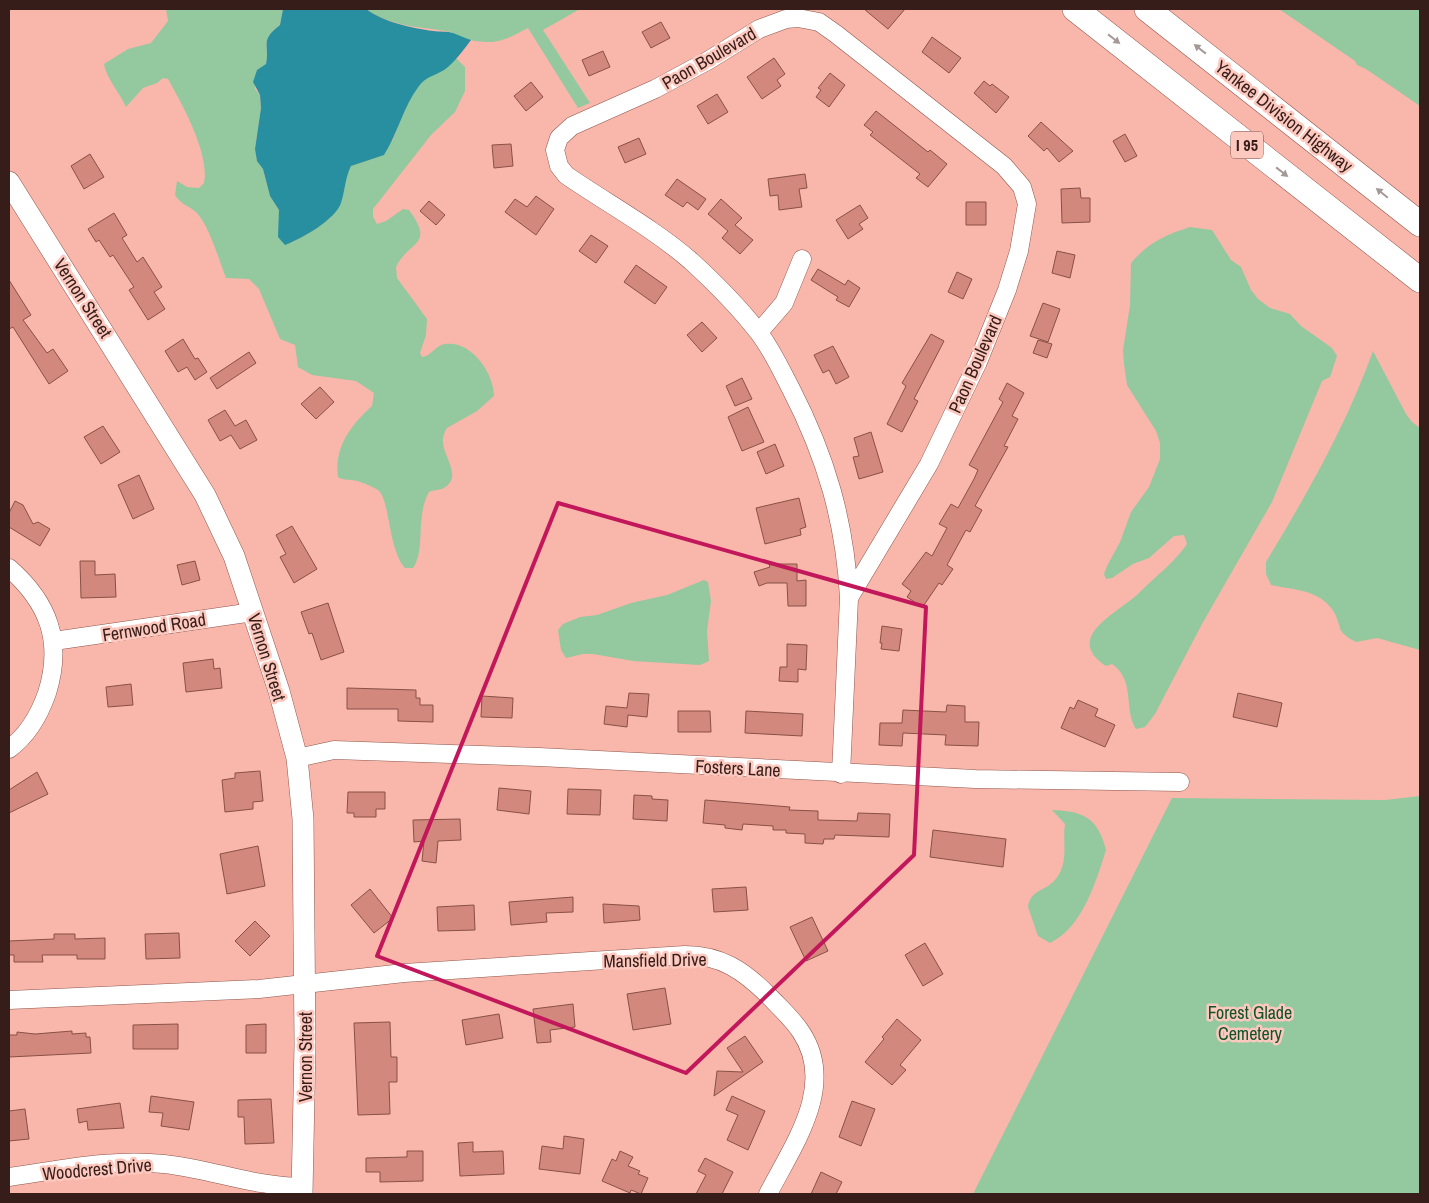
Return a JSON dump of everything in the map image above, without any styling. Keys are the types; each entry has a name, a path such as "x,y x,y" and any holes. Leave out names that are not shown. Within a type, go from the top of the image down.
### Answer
{"highway":[{"name":"I 95","path":"1075,9 1420,280"},
{"name":"Yankee Division Highway","path":"1147,9 1420,224"}],"main road":[{"name":"Vernon Street","path":"9,182 205,495 234,556 297,758 304,828 305,985 302,1191"}],"street":[{"name":"Paon Boulevard","path":"841,774 849,598 842,528 826,471 814,437 798,402 759,332 690,261 646,227 566,175 557,162 556,144 564,132 572,126 676,78 759,28 786,19 806,18 820,22 852,46 1004,166 1022,187 1027,204 1020,244 1007,290 978,362 929,464 849,598"},
{"path":"759,332 784,303 802,260"},
{"path":"9,568 24,582 36,598 51,628 54,641 54,661 44,703 34,723 22,739 9,749"},
{"name":"Fernwood Road","path":"54,641 253,612"},
{"name":"Fosters Lane","path":"297,758 328,751 344,751 539,757 841,774 975,779 1180,782"},
{"name":"Mansfield Drive","path":"305,985 404,973 685,955 707,956 728,963 751,978 796,1025 809,1049 814,1066 815,1084 809,1111 768,1194"},
{"path":"9,1000 305,985"},
{"name":"Woodcrest Drive","path":"9,1177 120,1163 149,1162 180,1166 250,1182 302,1191"}],"highlighted area":[{"path":"558,503 926,607 914,855 686,1073 377,956"}],"green space":[{"path":"166,9 283,9 280,25 267,39 266,65 257,70 255,89 260,95 261,108 255,149 257,160 263,169 270,196 279,210 279,219 291,243 330,218 341,203 346,176 351,166 393,140 407,105 423,80 447,66 456,58 465,67 465,91 455,112 431,135 373,209 373,217 377,224 386,221 403,209 409,210 420,230 420,237 417,242 396,267 397,278 427,319 426,335 420,353 422,357 445,344 455,344 464,347 485,368 493,387 494,396 477,411 447,428 443,438 443,445 452,471 452,478 450,483 444,488 429,492 422,512 419,552 413,568 405,568 399,560 385,503 378,490 354,480 338,477 337,466 341,446 357,421 372,406 374,393 356,381 312,375 298,367 295,345 280,339 259,289 249,279 226,278 201,218 196,212 179,201 175,195 177,181 187,187 199,188 204,183 205,171 194,130 168,79 163,78 157,83 143,88 126,107 107,75 104,64 128,49 151,43 168,21"},
{"path":"366,9 580,9 543,30 590,103 578,108 528,28 501,40 492,42 479,41 462,38 451,32 396,23 375,15"},
{"path":"1279,9 1420,9 1420,106 1366,69 1357,65 1355,61"},
{"path":"1190,227 1212,230 1231,260 1241,267 1251,290 1258,299 1270,308 1290,314 1301,326 1332,348 1337,356 1330,377 1322,381 1272,502 1202,624 1155,714 1145,727 1136,729 1130,713 1127,687 1124,679 1112,664 1106,666 1094,655 1090,645 1092,635 1099,625 1132,599 1171,563 1187,544 1184,535 1174,536 1149,558 1133,564 1112,578 1106,579 1104,574 1120,542 1131,512 1149,487 1160,459 1160,443 1156,431 1127,385 1123,350 1130,305 1131,263 1158,240"},
{"path":"1373,351 1406,414 1420,428 1420,650 1377,638 1356,642 1342,632 1334,612 1328,604 1314,595 1305,592 1271,585 1266,574 1266,562 1325,459 1351,406"},
{"path":"704,580 708,582 711,601 707,631 709,661 700,665 633,661 593,654 566,658 561,650 558,630 563,624 580,617 597,615 631,603 667,595"},
{"name":"Forest Glade Cemetery","path":"1420,796 1420,1194 973,1194 1172,798 1385,800"},
{"path":"1052,810 1072,812 1087,818 1098,830 1106,850 1098,876 1079,915 1071,927 1050,943 1038,936 1028,907 1029,901 1035,894 1054,881 1064,861 1065,824"}],"water":[{"path":"283,9 366,9 381,18 398,24 425,30 451,32 471,40 448,67 422,82 413,94 384,155 351,166 347,175 341,203 332,216 308,234 285,245 278,237 279,210 270,196 263,169 257,161 255,149 261,108 260,95 253,82 257,70 266,64 267,39 280,25"}],"building":[{"path":"864,9 905,9 888,29"},
{"path":"661,22 670,38 651,48 642,32"},
{"path":"932,37 961,58 949,73 922,52"},
{"path":"603,51 610,67 589,76 582,60"},
{"path":"774,58 785,74 777,80 781,86 762,99 747,77"},
{"path":"830,73 845,85 829,107 816,97 821,90 818,88"},
{"path":"984,81 990,86 992,84 1009,97 996,113 974,93"},
{"path":"531,82 543,97 526,111 514,96"},
{"path":"717,94 728,112 708,124 697,106"},
{"path":"876,111 928,152 930,150 947,164 928,187 916,178 920,174 870,135 873,132 864,125"},
{"path":"1041,122 1073,151 1059,162 1047,148 1044,151 1028,136"},
{"path":"1125,134 1137,156 1125,162 1113,141"},
{"path":"639,138 646,154 625,163 618,147"},
{"path":"511,144 513,166 494,168 492,145"},
{"path":"90,154 104,177 84,189 71,166"},
{"path":"805,174 807,188 799,189 802,207 779,210 778,195 770,196 768,179"},
{"path":"677,179 706,199 698,210 687,202 683,207 665,195"},
{"path":"1080,188 1081,198 1090,198 1090,222 1062,223 1061,189"},
{"path":"536,196 554,209 536,235 505,212 515,199 527,207"},
{"path":"721,199 742,218 735,225 753,240 740,254 722,238 728,231 708,214"},
{"path":"429,201 445,215 436,225 420,211"},
{"path":"966,202 986,202 986,225 966,225"},
{"path":"860,205 868,218 859,224 863,229 848,239 836,220"},
{"path":"114,213 127,235 122,238 137,262 143,257 162,287 154,292 165,309 148,320 129,290 134,287 113,255 110,257 99,240 96,242 88,229"},
{"path":"591,235 608,246 596,263 579,251"},
{"path":"1057,251 1075,255 1070,278 1052,273"},
{"path":"636,265 667,287 655,304 624,282"},
{"path":"818,269 845,285 848,280 860,288 849,307 836,300 838,297 811,280"},
{"path":"957,272 972,279 963,299 948,292"},
{"path":"9,280 31,315 23,320 47,353 53,349 68,371 49,384 13,327 9,329"},
{"path":"1043,303 1060,309 1048,342 1030,336"},
{"path":"702,322 717,338 702,352 687,335"},
{"path":"931,334 944,341 914,399 918,401 902,432 887,424 906,386 902,383"},
{"path":"183,339 195,359 198,358 207,372 195,380 187,367 178,372 165,351"},
{"path":"1038,340 1052,344 1047,358 1033,353"},
{"path":"833,346 849,377 836,384 829,370 823,373 814,355"},
{"path":"249,352 256,363 217,389 210,378"},
{"path":"742,378 752,399 735,406 726,386"},
{"path":"1007,383 1024,393 1012,416 1018,419 1004,446 1008,447 975,506 982,510 970,532 966,530 947,565 953,569 942,585 939,583 924,605 919,605 907,597 911,591 902,584 926,552 932,556 947,528 939,524 951,504 958,508 974,479 978,470 969,465 1003,402 999,399"},
{"path":"320,387 334,402 316,419 301,404"},
{"path":"748,407 764,442 742,451 728,417"},
{"path":"225,410 235,426 246,420 257,440 240,449 231,435 220,441 208,420"},
{"path":"103,426 120,452 101,464 84,437"},
{"path":"871,432 883,472 859,479 853,457 859,456 854,438"},
{"path":"775,444 784,466 766,474 757,452"},
{"path":"139,475 154,509 133,519 118,485"},
{"path":"799,498 806,527 800,529 801,535 765,544 756,508"},
{"path":"15,501 23,505 33,524 38,522 50,529 40,546 9,527 9,513"},
{"path":"292,526 317,569 294,583 280,557 286,554 276,535"},
{"path":"80,561 95,561 95,575 115,574 116,597 81,598"},
{"path":"195,561 200,580 182,585 177,565"},
{"path":"769,564 797,564 797,581 806,580 806,606 788,606 787,583 767,583 759,586 754,572 770,567"},
{"path":"328,603 344,652 321,660 312,633 309,634 301,612"},
{"path":"882,626 902,629 899,651 881,649"},
{"path":"787,644 807,645 806,670 798,669 798,682 779,681 780,667 787,667"},
{"path":"213,659 214,669 220,668 222,688 186,692 183,663"},
{"path":"131,684 133,705 108,707 106,687"},
{"path":"347,688 416,690 416,698 420,698 420,705 433,705 433,722 398,721 398,709 347,709"},
{"path":"629,693 649,694 647,717 628,715 627,727 604,724 606,706 627,708"},
{"path":"1238,693 1282,703 1277,727 1233,717"},
{"path":"482,696 513,698 512,718 481,717"},
{"path":"1078,700 1098,709 1095,716 1115,725 1105,747 1061,728 1070,707 1074,709"},
{"path":"947,705 965,706 965,722 979,722 978,746 945,745 946,735 903,733 902,746 879,745 880,723 902,723 903,710 946,712"},
{"path":"678,711 710,711 711,732 678,732"},
{"path":"746,711 803,714 802,736 745,733"},
{"path":"260,771 263,801 253,802 253,809 225,812 222,780 235,778 235,773"},
{"path":"37,772 48,794 9,813 9,790"},
{"path":"499,788 531,791 529,814 497,810"},
{"path":"568,789 601,790 600,815 567,814"},
{"path":"348,792 385,792 385,809 376,809 376,817 354,817 354,813 347,813"},
{"path":"634,795 652,796 652,799 668,800 667,821 633,819"},
{"path":"705,800 790,807 789,810 818,811 818,820 857,821 858,813 890,814 889,837 835,835 834,839 824,839 823,844 805,843 805,834 786,833 786,830 773,830 773,826 743,824 742,830 725,828 725,825 703,823"},
{"path":"460,819 461,840 438,841 436,863 422,861 424,841 414,842 413,820"},
{"path":"933,830 1006,839 1003,867 930,857"},
{"path":"258,846 265,886 227,894 220,854"},
{"path":"746,887 748,910 714,912 712,889"},
{"path":"370,889 393,918 374,933 351,905"},
{"path":"573,897 573,912 546,913 547,922 511,925 509,902"},
{"path":"603,904 639,906 640,920 604,923"},
{"path":"474,905 475,930 438,931 437,907"},
{"path":"812,917 828,951 806,961 790,927"},
{"path":"255,921 270,936 250,956 235,941"},
{"path":"179,933 180,958 146,959 145,934"},
{"path":"54,934 75,934 75,939 105,938 105,959 77,959 77,955 42,955 43,962 14,962 14,955 9,955 9,941 54,939"},
{"path":"925,943 943,974 923,986 905,955"},
{"path":"665,988 671,1024 633,1030 627,994"},
{"path":"573,1004 575,1027 550,1030 551,1042 537,1043 533,1009"},
{"path":"499,1014 503,1038 466,1045 462,1020"},
{"path":"897,1019 921,1040 900,1065 906,1070 892,1085 865,1062 884,1039 882,1037"},
{"path":"390,1022 391,1057 397,1057 397,1082 389,1082 390,1114 358,1115 354,1023"},
{"path":"178,1024 178,1049 133,1049 133,1025"},
{"path":"266,1024 266,1053 246,1053 246,1025"},
{"path":"72,1031 72,1034 86,1033 86,1037 90,1037 91,1053 9,1057 9,1035 17,1035 17,1032 35,1034"},
{"path":"745,1036 763,1062 714,1096 717,1071 743,1072 727,1048"},
{"path":"151,1096 194,1102 189,1130 161,1126 163,1113 149,1112"},
{"path":"732,1096 765,1111 748,1150 727,1140 738,1115 726,1110"},
{"path":"271,1099 274,1143 245,1144 244,1117 238,1117 238,1100"},
{"path":"852,1101 875,1109 861,1146 839,1137"},
{"path":"120,1103 124,1128 88,1130 87,1121 79,1123 77,1109"},
{"path":"25,1109 29,1139 9,1141 9,1111"},
{"path":"564,1136 584,1139 580,1174 539,1169 542,1146 563,1149"},
{"path":"473,1142 473,1152 503,1151 504,1174 460,1176 458,1143"},
{"path":"407,1151 423,1151 423,1181 380,1182 380,1172 366,1172 366,1158 407,1157"},
{"path":"620,1151 633,1157 628,1166 640,1171 638,1174 648,1178 641,1194 631,1190 630,1193 602,1181 612,1159 616,1161"},
{"path":"705,1158 733,1172 722,1194 696,1194 706,1175 698,1171"},
{"path":"821,1172 842,1182 836,1194 811,1194"}]}
